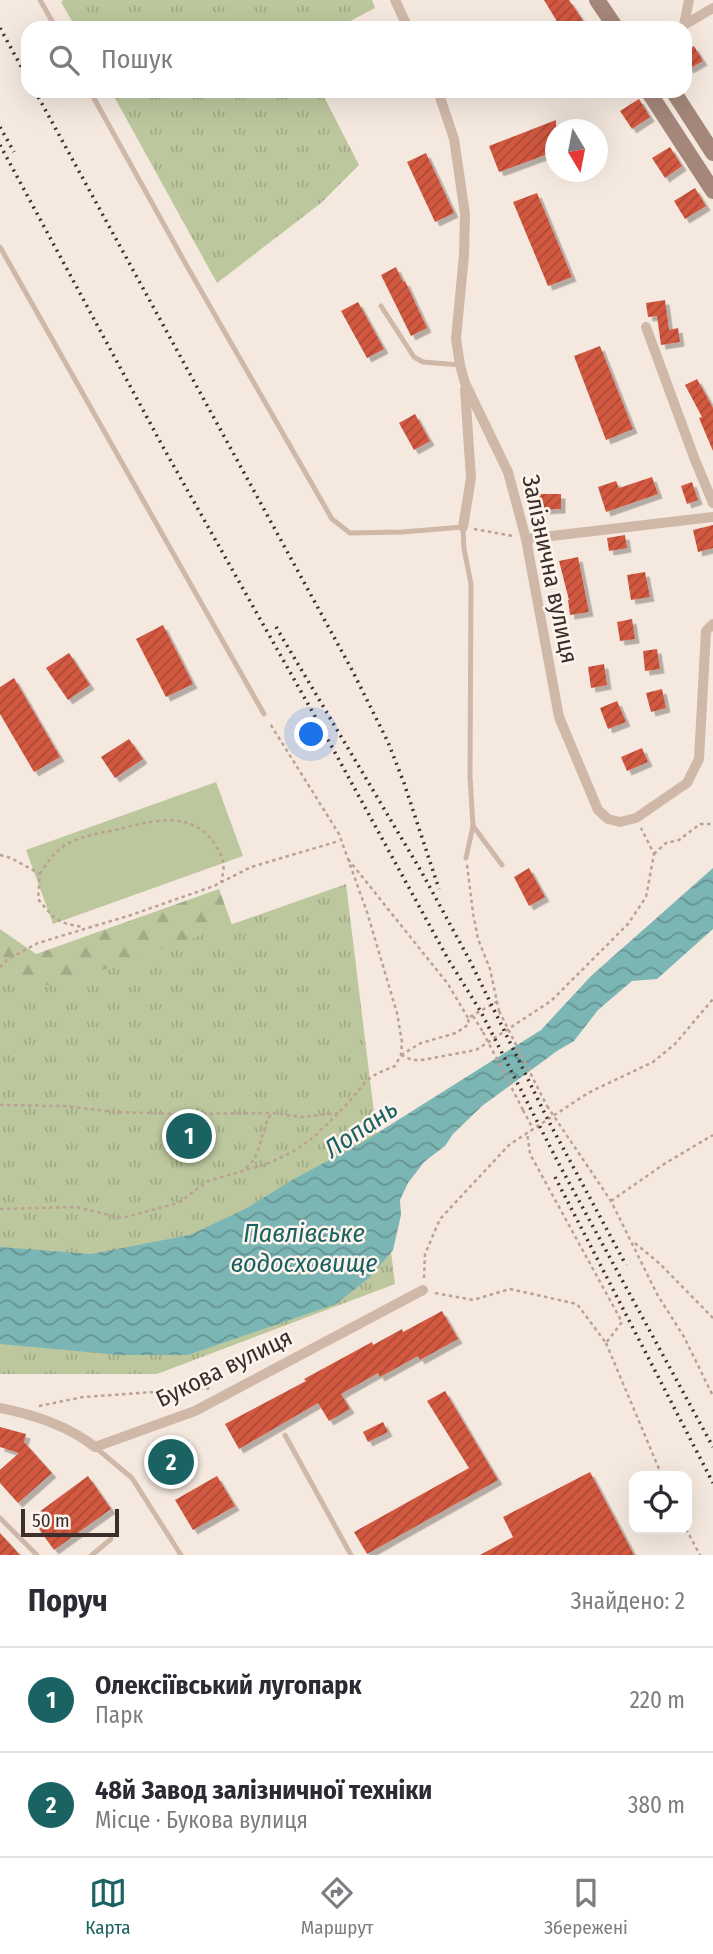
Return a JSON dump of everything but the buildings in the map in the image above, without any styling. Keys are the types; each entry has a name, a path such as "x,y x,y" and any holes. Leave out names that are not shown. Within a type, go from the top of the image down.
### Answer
{"street":[{"path":"395,0 405,21"},
{"path":"597,0 611,21"},
{"path":"684,21 689,0"},
{"path":"692,21 713,8"},
{"name":"Залізнична вулиця","path":"441,98 454,139 465,214 456,339 460,365 465,383 508,472 526,539 559,717 598,810 608,819 620,822 636,818"},
{"path":"653,98 713,191"},
{"path":"678,98 713,153"},
{"path":"646,327 713,503"},
{"path":"463,527 471,478 465,383"},
{"path":"526,539 712,517"},
{"path":"636,818 687,783 699,759 706,631 713,624"},
{"name":"Букова вулиця","path":"95,1447 195,1411 423,1290"},
{"path":"0,1408 30,1415 78,1434 95,1447"}],"lane":[{"path":"40,0 52,21"},
{"path":"94,98 332,519 350,533 463,527 471,584 470,776 473,826 466,858"},
{"path":"0,247 264,714"},
{"path":"380,306 414,357 424,362 460,365"},
{"path":"473,826 502,865"},
{"path":"285,1435 351,1555"},
{"path":"95,1447 132,1479 181,1555"},
{"path":"0,1518 37,1555"},
{"path":"92,1555 111,1539"}],"path":[{"path":"463,527 526,539"},
{"path":"0,1209 76,1207 122,1218 178,1203 208,1181 267,1164 314,1137 367,1080 395,1066 401,1055 402,1042 395,1003 339,834 264,714"},
{"path":"636,818 654,854"},
{"path":"88,928 69,925 54,918 38,899 40,874 50,857 72,841 152,821 181,821 200,827 213,840 225,866 221,883"},
{"path":"401,1055 412,1060 422,1060 476,1050 551,1002 628,924 646,897 654,854 666,842 679,840 700,824 713,824"},
{"path":"0,967 8,959 38,943 143,911 221,883 251,867 340,841"},
{"path":"0,855 40,874"},
{"path":"346,856 483,1032 533,1129"},
{"path":"466,858 478,939 490,969 499,1011 547,1106 611,1201 657,1294 684,1337 713,1396"},
{"path":"660,1471 606,1343 577,1304 510,1289 473,1300 423,1290 425,1254 440,1219 509,1145 588,1094 653,1062 675,1044 713,999"},
{"path":"401,1055 421,1043 456,1033 469,1024 471,1017 498,1001"},
{"path":"0,1105 66,1106 113,1112 272,1113 302,1117 338,1113"},
{"path":"243,1171 259,1152 264,1124 272,1113"},
{"path":"527,1132 530,1154 622,1322 606,1343"},
{"path":"611,1201 664,1164 713,1135"},
{"path":"632,1240 660,1264 713,1318"},
{"path":"16,1412 83,1397 214,1388"},
{"path":"689,1534 700,1555"}],"green space":[{"path":"372,0 375,8 350,21 72,21 61,2"},
{"path":"115,98 325,98 359,165 321,203 217,283"},
{"path":"216,782 243,856 53,924 26,850"},
{"path":"346,884 395,1284 157,1374 0,1374 0,970 54,987"},
{"path":"219,889 259,999 0,1106 0,929 36,954"}],"water":[{"name":"Павлівське водосховище","path":"713,868 713,929 657,979 632,981 598,1010 574,1041 482,1106 453,1134 445,1146 424,1162 408,1183 400,1200 401,1215 393,1250 369,1278 336,1304 188,1355 120,1355 0,1344 0,1247 91,1254 190,1235 247,1208 363,1142 541,1030 591,976"}],"railway":[{"path":"0,28 21,66"},
{"path":"39,98 352,670 388,742 439,889"},
{"path":"0,127 14,152"},
{"path":"0,145 163,447 448,959 481,1012 560,1166 713,1447"},
{"path":"276,627 421,871 470,961 548,1120 626,1265"},
{"path":"555,1177 713,1483"}],"place":[{"name":"Олексіївський лугопарк","path":"189,1136"},
{"name":"48й Завод залізничної техніки","path":"171,1462"}],"water label":[{"name":"Лопань","path":"361,1129"}]}
